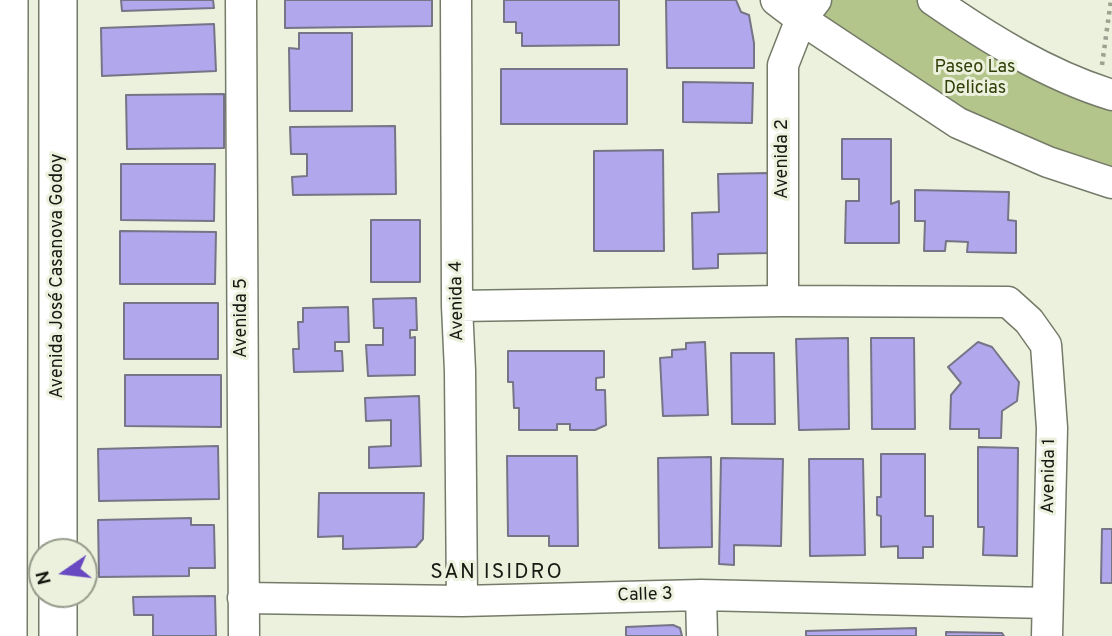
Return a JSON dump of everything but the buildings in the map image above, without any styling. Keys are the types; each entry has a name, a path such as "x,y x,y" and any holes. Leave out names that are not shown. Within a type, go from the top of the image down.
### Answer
{"street":[{"path":"8,636 9,0"},
{"name":"Avenida José Casanova Godoy","path":"58,0 58,538"},
{"name":"Avenida 5","path":"241,0 244,636"},
{"name":"Avenida 4","path":"456,0 462,601"},
{"path":"776,0 808,10 958,123 1048,162 1112,183"},
{"path":"933,0 982,34 1059,75 1105,93"},
{"name":"Avenida 2","path":"783,301 783,65 808,10"},
{"path":"457,306 783,301"},
{"name":"Avenida 1","path":"783,301 1008,302 1029,321 1046,345 1052,428 1047,636"},
{"path":"701,595 702,636"},
{"name":"Calle 3","path":"243,598 462,601 701,595 1047,603"},
{"path":"58,608 58,636"}],"path":[{"path":"1105,93 1111,0"}],"green space":[{"name":"Paseo Las Delicias","path":"776,0 938,0 1112,95 1112,183 1048,162"}],"district":[{"name":"SAN ISIDRO","path":"497,574"}]}
